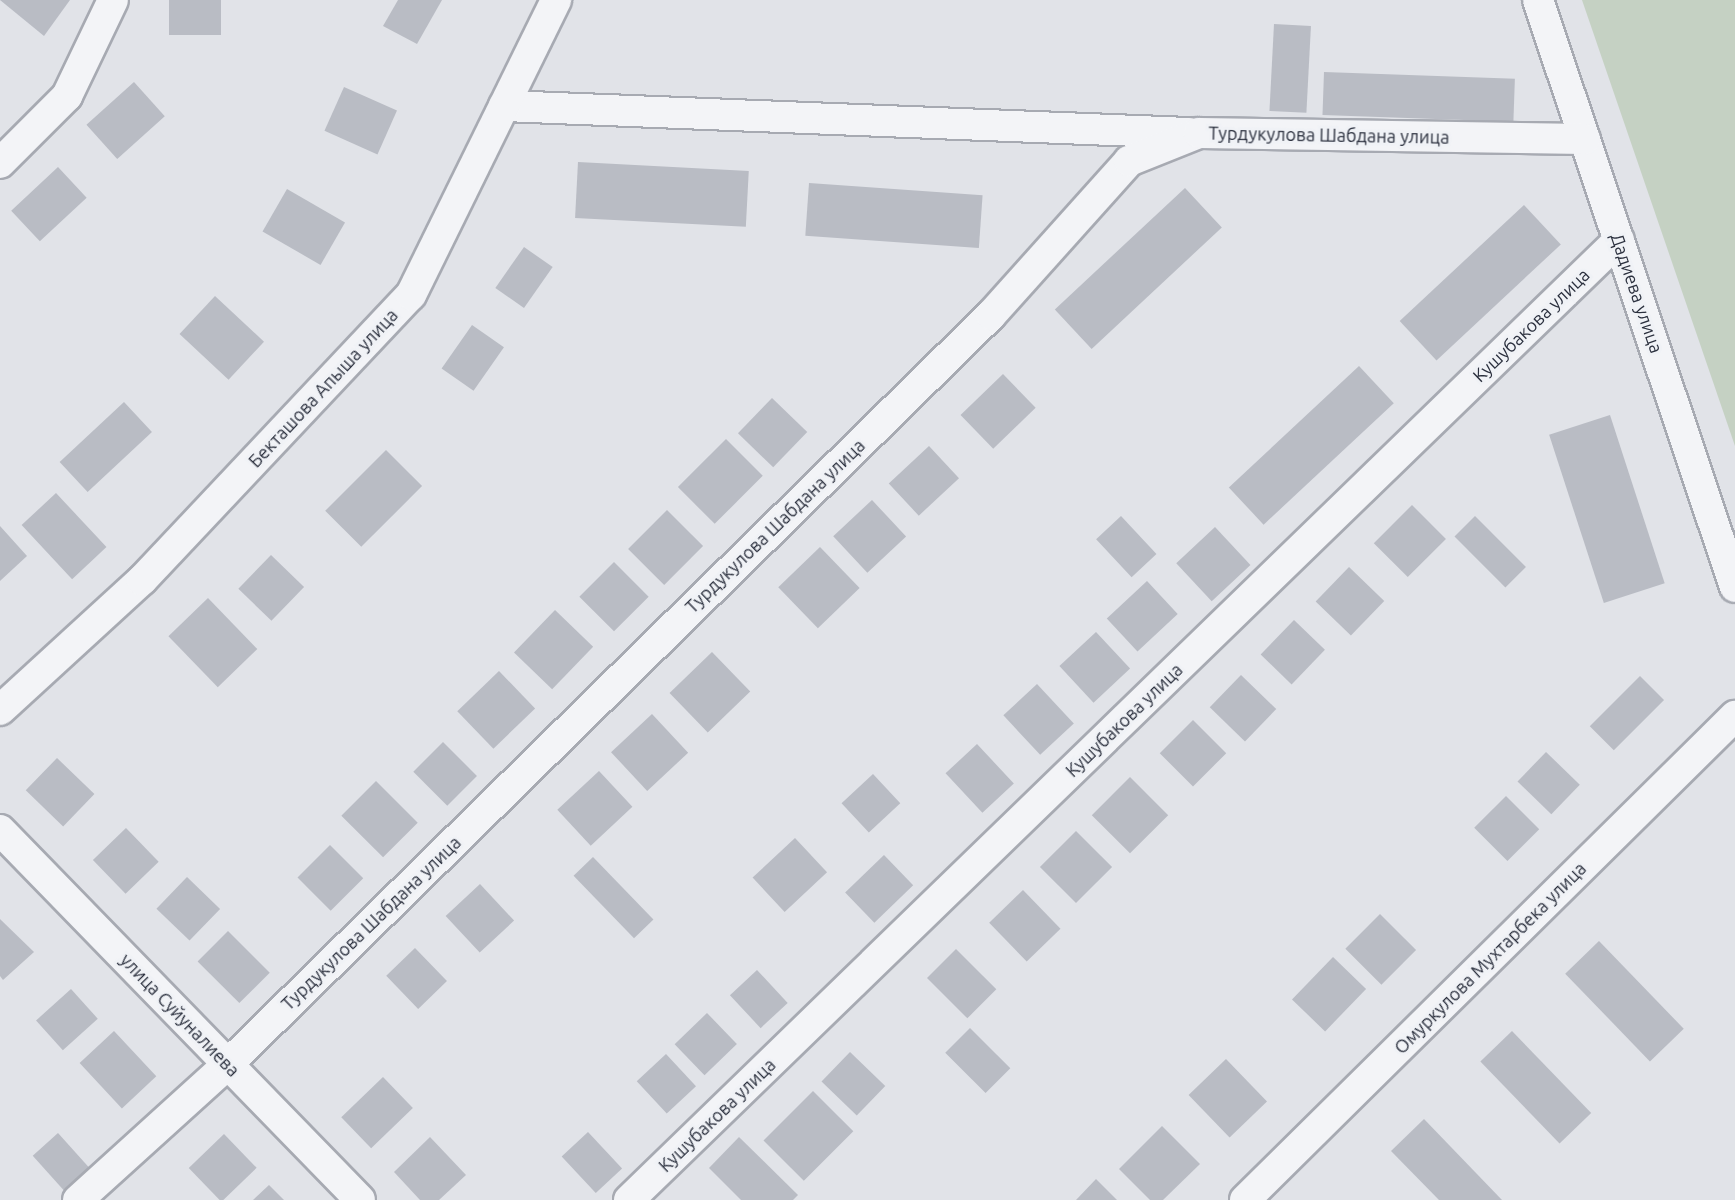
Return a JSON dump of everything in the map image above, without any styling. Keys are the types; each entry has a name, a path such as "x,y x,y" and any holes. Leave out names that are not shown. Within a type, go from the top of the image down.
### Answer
{"street":[{"path":"0,163 67,96 113,0"},
{"name":"Бекташова Апыша улица","path":"0,710 142,580 411,295 556,0"},
{"name":"Дадиева улица","path":"1538,0 1735,587"},
{"path":"504,106 1199,133"},
{"name":"Турдукулова Шабдана улица","path":"78,1200 228,1064 990,314 1129,161 1199,133 1585,139"},
{"name":"Кушубакова улица","path":"628,1200 1619,240"},
{"name":"Омуркулова Мухтарбека улица","path":"1245,1200 1735,716"},
{"name":"улица Суйуналиева","path":"0,830 360,1200"}],"green space":[{"path":"1582,0 1735,0 1735,446"}],"building":[{"path":"0,0 70,0 44,36"},
{"path":"169,0 221,0 221,35 169,35"},
{"path":"398,0 442,0 417,44 383,26"},
{"path":"1274,24 1311,26 1306,113 1269,111"},
{"path":"1324,72 1515,79 1513,122 1322,115"},
{"path":"134,82 165,116 117,159 86,125"},
{"path":"344,87 397,111 377,154 324,131"},
{"path":"578,162 749,171 746,227 575,218"},
{"path":"58,167 87,198 40,241 11,211"},
{"path":"809,183 983,195 979,248 805,236"},
{"path":"1185,188 1222,227 1092,349 1055,309"},
{"path":"287,189 345,222 321,265 262,231"},
{"path":"1524,205 1561,244 1436,360 1400,321"},
{"path":"524,247 553,267 524,308 495,288"},
{"path":"215,296 264,342 229,380 180,334"},
{"path":"472,325 504,347 474,391 442,368"},
{"path":"1359,366 1394,403 1264,525 1229,487"},
{"path":"1003,374 1036,408 993,449 961,415"},
{"path":"772,398 807,432 773,467 738,433"},
{"path":"124,402 152,432 88,492 60,462"},
{"path":"1610,415 1665,583 1604,603 1549,435"},
{"path":"726,439 763,476 715,524 678,487"},
{"path":"929,446 959,478 919,516 889,484"},
{"path":"386,450 422,486 361,547 325,511"},
{"path":"56,493 106,547 72,579 22,525"},
{"path":"872,500 906,537 867,573 833,536"},
{"path":"1412,505 1446,539 1408,577 1374,543"},
{"path":"667,510 703,546 664,585 628,549"},
{"path":"1121,516 1156,554 1132,577 1096,539"},
{"path":"1475,516 1526,567 1505,587 1454,537"},
{"path":"0,526 27,556 0,581"},
{"path":"1215,527 1250,565 1212,601 1176,563"},
{"path":"820,547 860,588 818,628 778,587"},
{"path":"271,555 304,587 271,621 238,589"},
{"path":"614,562 649,597 614,631 579,597"},
{"path":"1349,567 1384,601 1351,636 1316,602"},
{"path":"1147,581 1178,614 1137,651 1107,619"},
{"path":"208,598 257,649 218,687 168,636"},
{"path":"555,610 593,647 552,689 514,652"},
{"path":"1294,620 1325,650 1292,684 1261,655"},
{"path":"1096,632 1130,669 1094,703 1059,666"},
{"path":"712,652 750,692 708,733 670,693"},
{"path":"499,671 535,708 493,749 457,711"},
{"path":"1241,675 1276,709 1245,741 1210,707"},
{"path":"1640,676 1664,700 1614,750 1590,726"},
{"path":"1037,684 1074,723 1040,755 1003,715"},
{"path":"652,714 688,753 647,791 611,752"},
{"path":"1193,720 1226,753 1193,786 1160,753"},
{"path":"443,742 477,776 447,806 413,772"},
{"path":"977,744 1014,783 982,813 946,773"},
{"path":"1546,752 1580,785 1551,814 1518,781"},
{"path":"57,758 94,794 63,826 26,790"},
{"path":"599,771 632,807 591,846 557,810"},
{"path":"873,774 900,803 869,833 842,803"},
{"path":"1130,777 1168,815 1130,853 1092,815"},
{"path":"376,781 418,823 383,857 341,816"},
{"path":"1506,796 1539,829 1507,861 1474,828"},
{"path":"126,828 159,862 126,894 93,860"},
{"path":"1076,831 1112,867 1076,903 1040,867"},
{"path":"795,838 827,872 785,912 753,878"},
{"path":"330,845 363,878 331,911 297,878"},
{"path":"884,855 913,885 874,923 845,893"},
{"path":"593,857 653,920 634,938 574,876"},
{"path":"187,877 220,909 190,941 156,909"},
{"path":"480,884 514,921 480,953 446,916"},
{"path":"1023,890 1061,929 1027,961 989,923"},
{"path":"1380,914 1416,950 1381,985 1345,949"},
{"path":"0,919 34,952 3,980 0,976"},
{"path":"228,931 270,973 239,1003 198,961"},
{"path":"1599,941 1684,1029 1650,1061 1565,974"},
{"path":"415,948 447,981 418,1009 386,976"},
{"path":"956,949 996,989 967,1018 927,978"},
{"path":"1333,957 1366,989 1325,1031 1292,999"},
{"path":"757,970 788,1003 761,1028 730,995"},
{"path":"71,989 98,1019 63,1050 36,1020"},
{"path":"707,1013 737,1044 705,1075 675,1044"},
{"path":"970,1028 1010,1068 986,1093 945,1053"},
{"path":"114,1031 156,1076 122,1108 80,1063"},
{"path":"1512,1031 1591,1113 1560,1144 1480,1062"},
{"path":"850,1052 885,1086 857,1116 822,1081"},
{"path":"666,1054 696,1086 667,1113 637,1081"},
{"path":"1226,1059 1267,1101 1230,1138 1189,1095"},
{"path":"383,1077 413,1108 371,1148 341,1117"},
{"path":"813,1091 853,1131 804,1181 764,1140"},
{"path":"1424,1119 1502,1200 1439,1200 1391,1151"},
{"path":"1162,1126 1200,1164 1163,1200 1150,1200 1119,1169"},
{"path":"588,1132 622,1169 596,1193 562,1157"},
{"path":"58,1133 89,1168 64,1191 33,1156"},
{"path":"224,1134 257,1168 223,1200 220,1200 189,1168"},
{"path":"430,1137 466,1175 439,1200 420,1200 394,1172"},
{"path":"739,1137 798,1195 793,1200 741,1200 709,1168"},
{"path":"1096,1179 1117,1200 1076,1200"},
{"path":"269,1185 284,1200 253,1200"}]}
